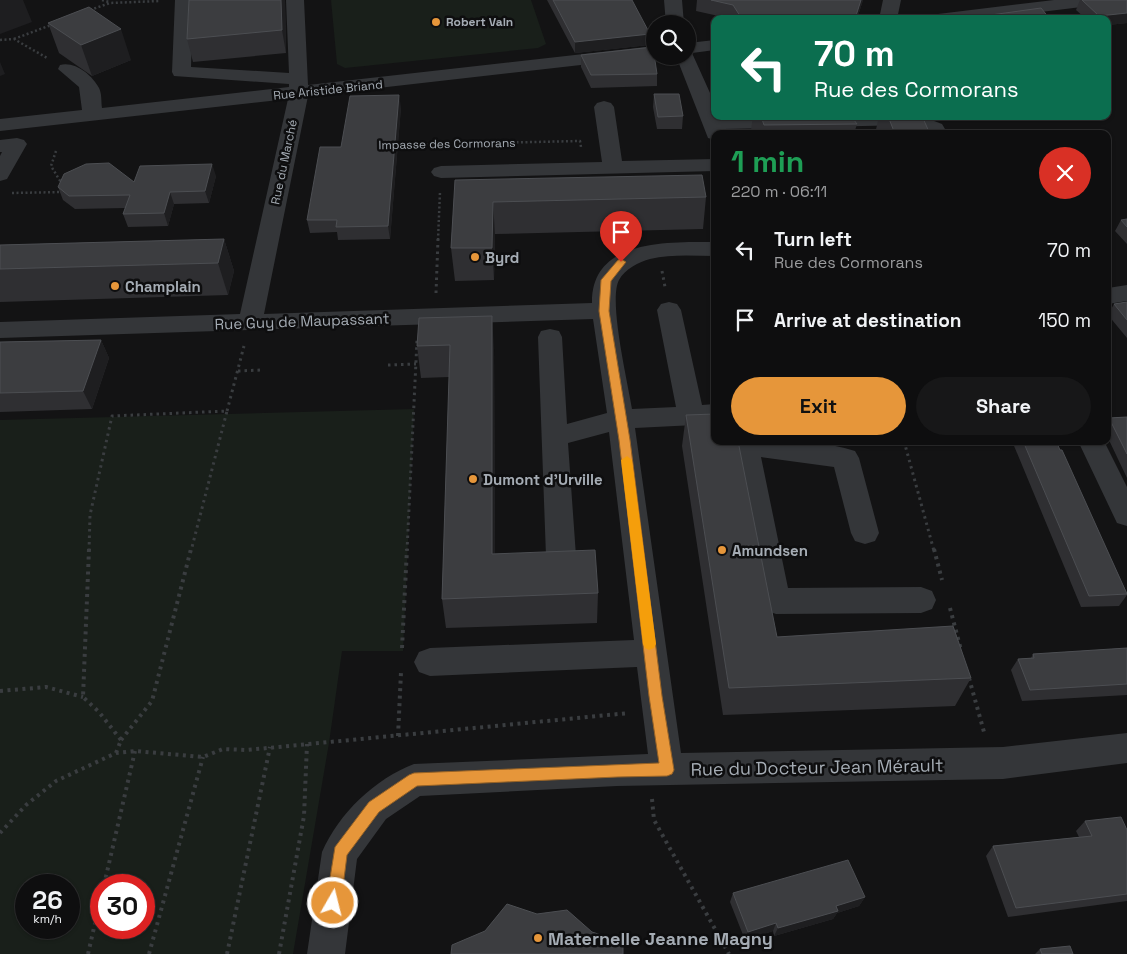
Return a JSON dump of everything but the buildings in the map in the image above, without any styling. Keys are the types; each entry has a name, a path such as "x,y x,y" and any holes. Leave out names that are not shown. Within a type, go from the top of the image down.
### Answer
{"street":[{"path":"184,0 181,72 298,86"},
{"name":"Rue du Marché","path":"250,322 298,86 296,0"},
{"path":"673,0 674,15"},
{"path":"886,15 892,0"},
{"path":"972,15 1098,0"},
{"path":"696,47 711,45"},
{"name":"Rue Aristide Briand","path":"0,125 92,115 298,86 646,53"},
{"path":"689,65 714,128 888,120"},
{"path":"67,70 86,82 91,88 92,115"},
{"path":"604,107 613,168"},
{"path":"913,120 936,130"},
{"path":"0,146 17,144 0,175"},
{"name":"Impasse des Cormorans","path":"441,172 711,165"},
{"path":"658,770 658,710 621,419 604,311 606,280 621,262 644,251 711,249"},
{"path":"1111,296 1127,293"},
{"path":"554,437 621,419 703,415 669,310"},
{"name":"Rue Guy de Maupassant","path":"0,330 604,311"},
{"path":"550,337 562,556"},
{"path":"745,445 776,601 921,600"},
{"path":"758,445 845,458 865,533"},
{"path":"1093,445 1127,514"},
{"path":"411,659 650,653"},
{"name":"Rue du Docteur Jean Mérault","path":"326,954 340,852 374,807 414,780 658,770 1004,763 1127,748"}],"path":[{"path":"102,0 110,3"},
{"path":"84,12 110,3 184,0"},
{"path":"0,40 14,39 58,22"},
{"path":"14,39 67,70"},
{"name":"Impasse des Cormorans","path":"393,146 580,141 586,168"},
{"path":"10,193 67,192 51,166 56,151"},
{"path":"398,736 411,659 416,364 427,317 441,172"},
{"path":"659,251 669,310"},
{"path":"116,753 121,740 152,701 250,322"},
{"path":"388,365 416,364"},
{"path":"238,371 261,370"},
{"path":"83,697 90,515 112,416 227,411"},
{"path":"0,691 46,688 83,697 99,712 121,740"},
{"path":"0,832 26,804 56,782 116,753 135,751 203,757 223,749 247,750 658,710"},
{"path":"279,954 304,816 307,744"},
{"path":"227,954 270,747"},
{"path":"107,874 135,751"},
{"path":"149,954 203,757"},
{"path":"658,770 654,820 729,954"},
{"path":"88,954 91,939"}],"shaded area":[{"name":"Robert Vain","path":"331,0 531,0 546,44 538,48 345,68 337,64"},
{"path":"414,409 403,651 342,651 329,743 293,954 0,954 0,420"}],"slow traffic":[{"path":"627,460 649,644"}],"place":[{"name":"Robert Vain","path":"436,22"},
{"name":"Byrd","path":"475,257"},
{"name":"Champlain","path":"115,286"},
{"name":"Dumont d'Urville","path":"473,479"},
{"name":"Amundsen","path":"722,550"},
{"name":"Maternelle Jeanne Magny","path":"538,938"}],"route":[{"path":"333,903 340,852 374,807 414,780 617,770 667,770 624,440 604,311 606,280 621,262"}]}
